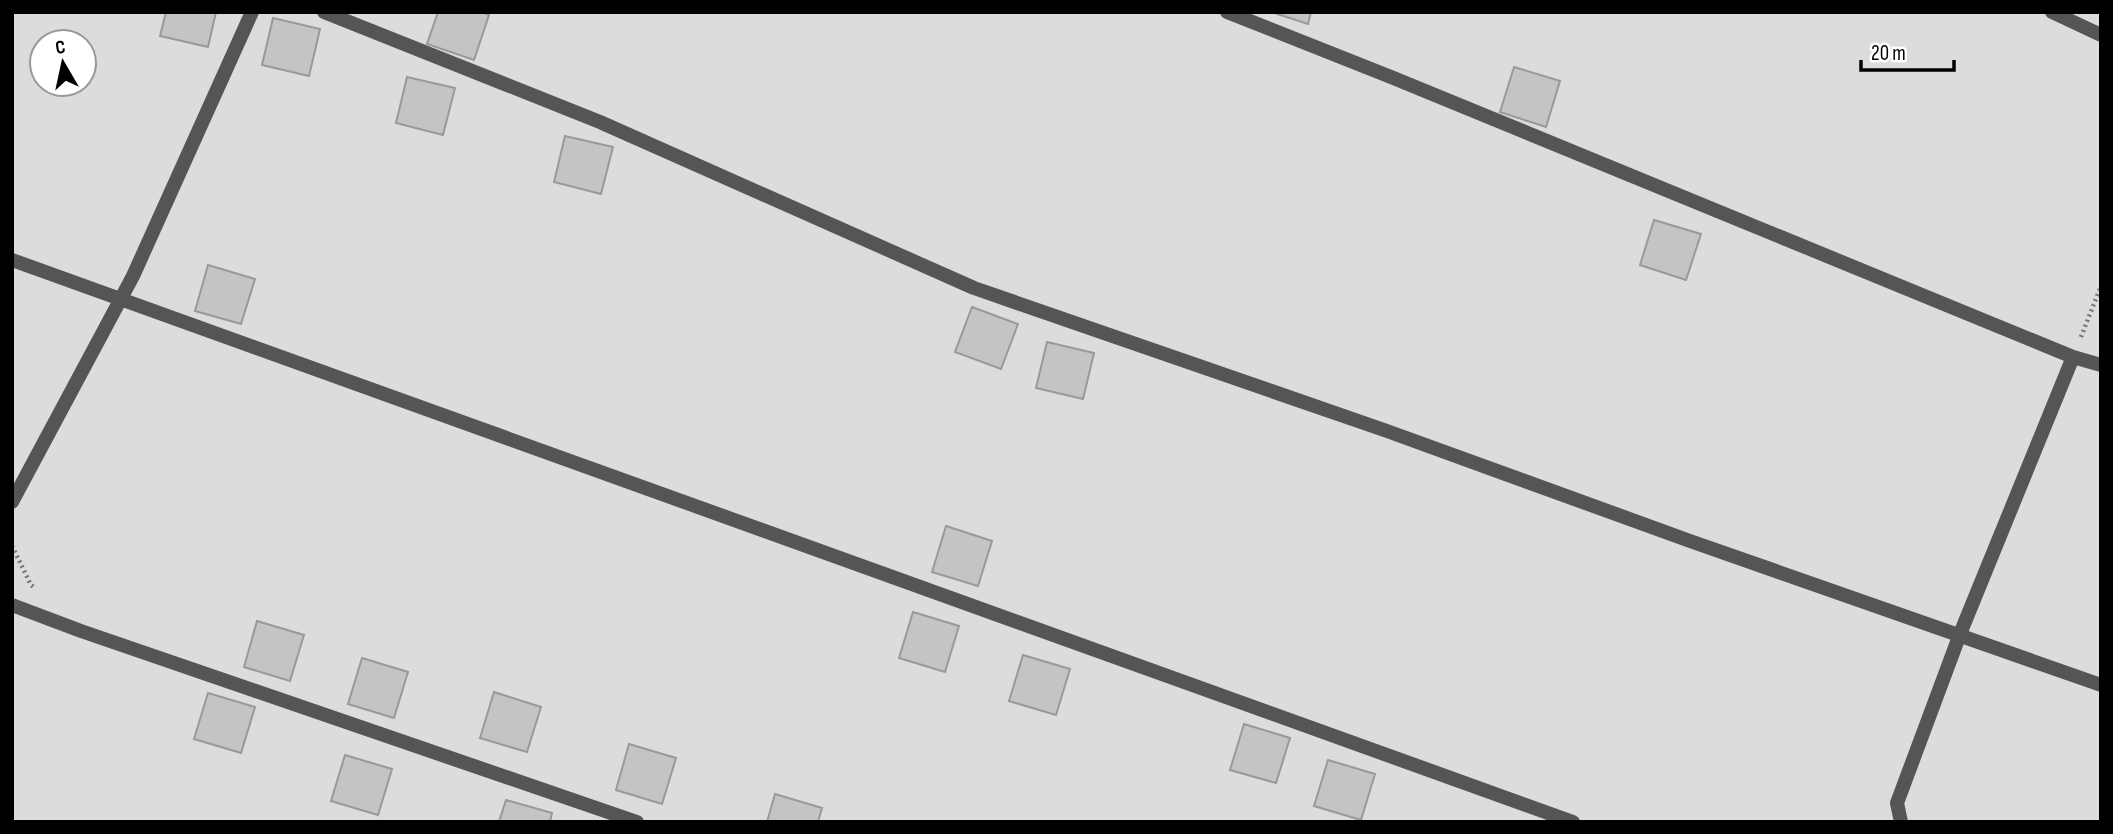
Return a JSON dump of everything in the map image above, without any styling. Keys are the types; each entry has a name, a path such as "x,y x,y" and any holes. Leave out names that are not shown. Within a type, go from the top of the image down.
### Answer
{"street":[{"path":"12,502 121,298 252,12"},
{"path":"324,12 600,122 974,288 1361,422 2101,685"},
{"path":"1227,12 2073,357 2101,365"},
{"path":"2052,12 2101,35"},
{"path":"12,260 1573,822"},
{"path":"1900,822 1896,803 1959,634 2073,357"},
{"path":"12,605 637,822"}],"path":[{"path":"2073,357 2101,286"}],"shaded area":[{"path":"12,12 2101,12 2101,822 12,822"}],"building":[{"path":"166,12 216,12 208,47 160,36"},
{"path":"438,12 482,12 489,15 474,60 427,44"},
{"path":"1271,12 1311,12 1308,24"},
{"path":"273,18 320,29 309,76 262,65"},
{"path":"1514,67 1560,81 1546,127 1500,112"},
{"path":"407,77 455,88 443,135 396,123"},
{"path":"565,136 613,147 601,194 554,182"},
{"path":"1654,220 1701,234 1686,280 1640,265"},
{"path":"208,265 255,279 241,324 195,311"},
{"path":"972,307 1018,324 1001,369 955,352"},
{"path":"1047,342 1094,353 1083,399 1036,388"},
{"path":"946,526 992,541 978,586 932,572"},
{"path":"913,612 959,626 945,672 899,658"},
{"path":"257,621 304,635 290,681 244,667"},
{"path":"1023,655 1070,669 1056,715 1009,701"},
{"path":"362,658 408,672 394,718 348,704"},
{"path":"494,692 541,707 527,752 480,738"},
{"path":"208,693 255,707 241,753 194,739"},
{"path":"1244,724 1290,738 1276,783 1230,770"},
{"path":"629,744 676,758 662,804 616,790"},
{"path":"345,755 392,769 378,815 331,801"},
{"path":"1328,760 1375,774 1361,820 1314,806"},
{"path":"775,794 822,808 818,822 767,822"},
{"path":"506,800 552,813 550,822 499,822"}]}
